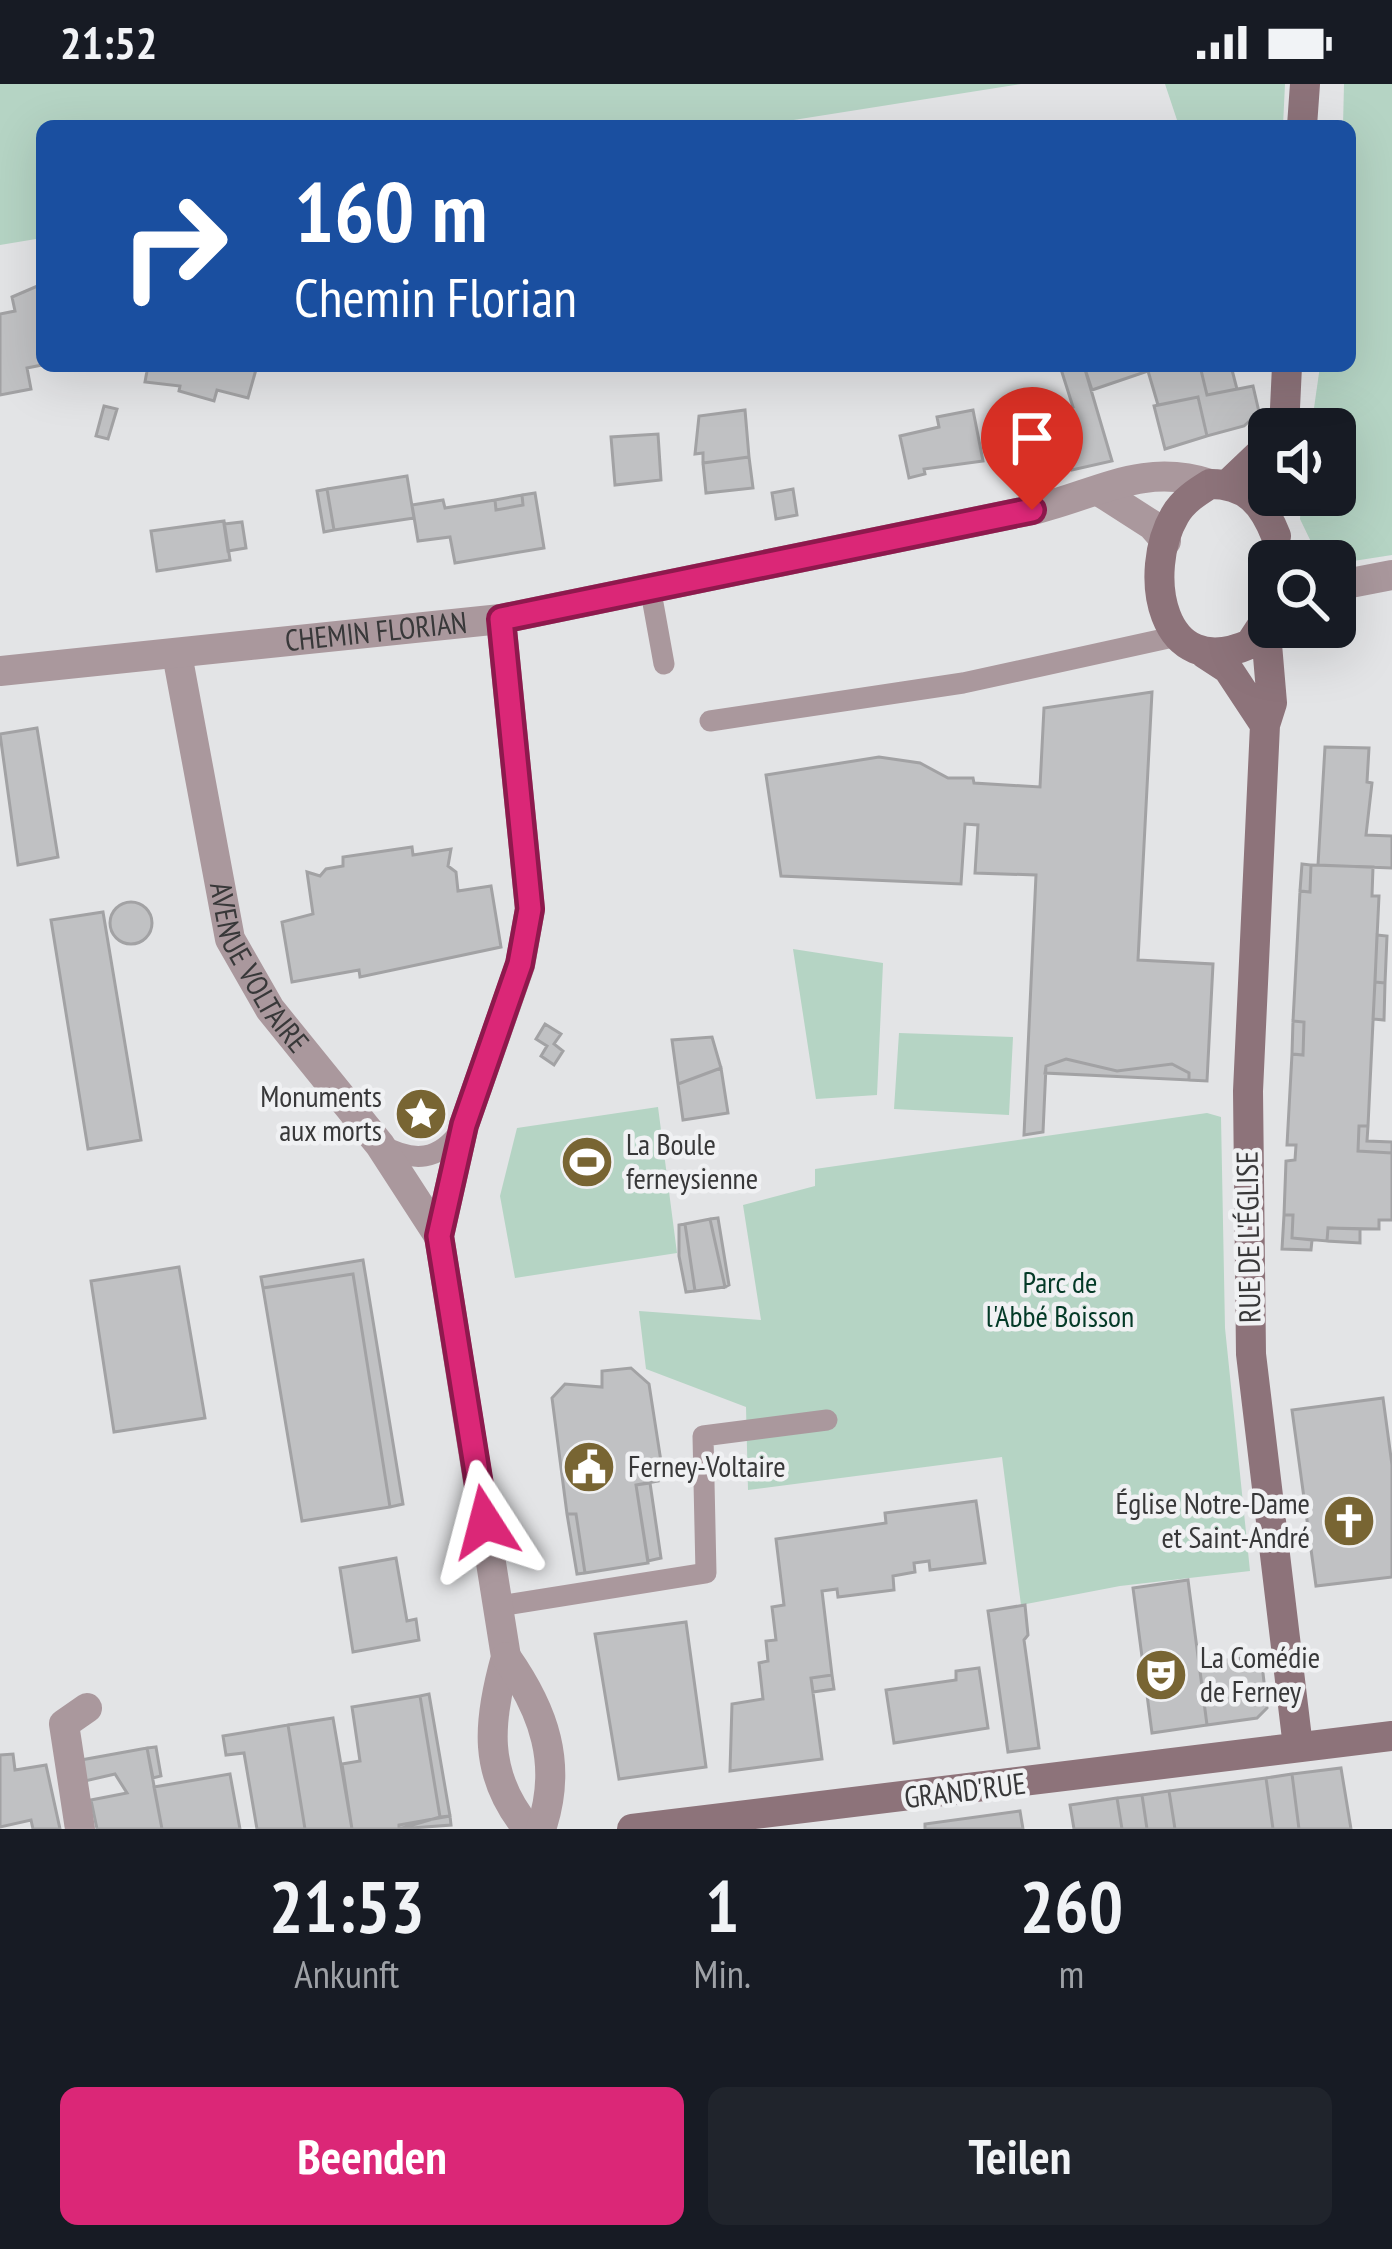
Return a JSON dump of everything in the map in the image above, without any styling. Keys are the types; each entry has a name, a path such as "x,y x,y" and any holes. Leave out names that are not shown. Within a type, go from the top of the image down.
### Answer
{"main road":[{"path":"1302,120 1305,84"},
{"path":"1285,408 1287,372"},
{"path":"1248,461 1175,516 1166,541 1165,611 1173,637 1228,669 1265,725"},
{"path":"1219,484 1264,508 1273,540"},
{"path":"1205,653 1248,644"},
{"name":"RUE DE L'ÉGLISE","path":"1269,648 1272,703 1265,725 1248,1091 1251,1354 1298,1747"},
{"name":"GRAND'RUE","path":"632,1829 1392,1736"}],"street":[{"name":"CHEMIN FLORIAN","path":"0,671 501,619 650,592 1102,493 1140,474 1182,475 1219,484"},
{"path":"1102,493 1152,525 1166,541"},
{"path":"1356,582 1392,575"},
{"name":"AVENUE VOLTAIRE","path":"501,619 530,909 520,964 464,1125 439,1236 506,1657 489,1716 497,1774 512,1810 528,1829"},
{"name":"AVENUE VOLTAIRE","path":"177,654 230,939 270,1009 380,1145 439,1236"},
{"name":"AVENUE VOLTAIRE","path":"506,1657 538,1703 551,1798 541,1829"},
{"path":"80,1829 64,1724 87,1708"}],"lane":[{"path":"650,592 664,664"},
{"path":"710,722 963,682 1173,637"},
{"path":"380,1145 400,1156 423,1158 446,1150 464,1125"},
{"path":"499,1606 706,1574 703,1436 827,1420"}],"green space":[{"path":"0,84 1021,84 793,120 36,120 36,239 0,245"},
{"path":"1165,84 1285,84 1283,120 1177,120"},
{"path":"1344,84 1392,84 1392,555 1356,561 1356,540 1310,540 1300,519 1356,516 1356,408 1314,408 1319,372 1356,372 1356,120 1343,120"},
{"path":"793,949 883,963 877,1095 816,1099"},
{"path":"899,1033 1013,1037 1009,1115 894,1109"},
{"name":"La Boule ferneysienne","path":"658,1107 677,1253 515,1278 500,1196 517,1128"},
{"name":"Parc de l'Abbé Boisson","path":"1207,1113 1221,1117 1225,1328 1250,1571 1120,1586 1021,1605 1002,1457 748,1490 746,1407 646,1369 639,1311 761,1320 743,1205 815,1186 815,1169"}],"building":[{"path":"36,287 36,366 27,368 31,389 0,395 0,314 15,311 12,297"},
{"path":"147,372 255,372 248,398 217,390 214,401 179,391 180,386 145,382"},
{"path":"1062,372 1086,372 1112,461 1072,470 1057,411 1073,407"},
{"path":"1086,372 1145,372 1092,390"},
{"path":"1148,372 1201,372 1207,395 1253,386 1258,408 1248,408 1244,426 1207,436 1198,397 1158,405"},
{"path":"1201,372 1233,372 1237,389 1207,395"},
{"path":"1198,397 1207,436 1165,449 1154,406"},
{"path":"104,406 117,409 108,439 96,436"},
{"path":"745,410 749,457 703,463 703,453 695,454 699,416"},
{"path":"973,410 983,461 924,469 925,474 909,478 900,436 939,427 937,417"},
{"path":"658,434 661,480 615,485 611,437"},
{"path":"749,457 753,488 706,493 703,463"},
{"path":"407,476 414,518 334,530 327,489"},
{"path":"327,489 334,530 324,532 317,491"},
{"path":"793,489 797,515 776,519 772,493"},
{"path":"535,493 544,548 455,563 450,537 418,541 412,505 443,500 445,508 495,500 496,510 523,505 522,495"},
{"path":"522,495 523,505 496,510 495,500"},
{"path":"224,521 230,560 157,571 151,531"},
{"path":"242,522 246,548 228,551 224,524"},
{"path":"1152,692 1138,960 1213,964 1207,1081 1189,1080 1189,1073 1172,1064 1117,1071 1066,1059 1046,1066 1043,1132 1024,1135 1036,875 975,873 978,825 965,824 961,884 781,876 766,775 879,757 920,763 948,778 973,778 974,783 1040,787 1044,708"},
{"path":"37,728 58,857 18,865 0,734"},
{"path":"1325,747 1369,748 1367,782 1372,783 1366,835 1392,836 1392,868 1318,865"},
{"path":"412,847 413,855 451,849 448,866 456,872 458,891 491,886 501,947 360,977 359,970 292,982 282,922 313,914 307,872 320,876 326,869 343,866 343,857"},
{"path":"1302,864 1311,865 1310,892 1300,891"},
{"path":"1311,865 1373,867 1372,896 1379,896 1368,1126 1359,1126 1358,1151 1392,1153 1392,1220 1379,1220 1379,1229 1328,1228 1327,1241 1292,1238 1293,1215 1284,1215 1286,1161 1295,1160 1296,1145 1287,1145 1292,1054 1303,1055 1304,1022 1293,1021 1300,891 1310,892"},
{"path":"131,902 146,908 152,923 146,938 131,944 116,938 110,923 116,908"},
{"path":"103,912 141,1140 88,1149 51,920"},
{"path":"1377,935 1387,936 1385,983 1375,982"},
{"path":"1375,982 1385,983 1384,1020 1373,1019"},
{"path":"1293,1021 1304,1022 1303,1055 1292,1054"},
{"path":"545,1024 561,1034 554,1044 563,1051 554,1065 541,1056 547,1046 536,1039"},
{"path":"712,1037 721,1068 678,1084 672,1040"},
{"path":"1066,1059 1117,1071 1172,1064 1189,1073 1189,1080 1045,1073 1046,1066"},
{"path":"721,1068 728,1113 683,1120 678,1084"},
{"path":"1359,1126 1368,1126 1367,1141 1392,1142 1392,1153 1358,1151"},
{"path":"1284,1215 1293,1215 1292,1238 1312,1240 1311,1250 1282,1249"},
{"path":"718,1218 729,1285 725,1287 710,1219"},
{"path":"710,1219 725,1287 695,1291 685,1224"},
{"path":"685,1224 695,1291 686,1292 679,1256 679,1225"},
{"path":"1328,1228 1360,1229 1360,1243 1327,1241"},
{"path":"363,1260 403,1504 390,1507 353,1274 263,1288 261,1277"},
{"path":"179,1267 205,1418 114,1432 91,1281"},
{"path":"353,1274 390,1507 302,1521 263,1288"},
{"path":"631,1368 649,1384 662,1468 656,1470 658,1481 636,1485 648,1563 585,1573 576,1514 567,1514 552,1398 565,1384 602,1387 602,1371"},
{"name":"Église Notre-Dame et Saint-André","path":"1383,1398 1392,1465 1392,1577 1316,1586 1292,1410"},
{"path":"650,1483 661,1558 648,1561 636,1485"},
{"path":"976,1501 985,1563 930,1570 929,1561 914,1563 915,1572 893,1576 894,1590 838,1597 837,1589 822,1591 832,1675 811,1678 822,1759 730,1771 732,1704 763,1699 759,1663 768,1661 766,1641 776,1640 772,1607 784,1605 776,1539 886,1523 885,1513"},
{"path":"567,1514 576,1514 585,1573 577,1574"},
{"path":"396,1558 407,1621 416,1619 419,1640 353,1652 340,1568"},
{"path":"1188,1580 1207,1725 1152,1733 1133,1588"},
{"path":"1025,1605 1028,1635 1024,1640 1039,1748 1008,1752 988,1611"},
{"path":"686,1622 706,1767 619,1779 595,1634"},
{"path":"1261,1656 1267,1708 1257,1718 1207,1725 1199,1663"},
{"path":"979,1668 988,1728 894,1743 886,1690 956,1680 956,1671"},
{"path":"832,1675 834,1689 813,1692 811,1678"},
{"path":"429,1694 450,1816 440,1817 420,1696"},
{"path":"420,1696 440,1817 399,1829 352,1829 342,1764 360,1761 352,1707"},
{"path":"333,1718 352,1829 305,1829 288,1725"},
{"path":"288,1725 305,1829 257,1829 244,1753 226,1755 223,1736"},
{"path":"156,1747 161,1776 153,1778 147,1748"},
{"path":"147,1748 162,1829 97,1829 91,1800 127,1793 115,1774 85,1781 81,1760"},
{"path":"13,1754 15,1770 46,1765 60,1829 33,1829 31,1820 0,1827 0,1755"},
{"path":"1341,1768 1351,1829 1299,1829 1292,1774"},
{"path":"230,1774 240,1829 162,1829 154,1787"},
{"path":"1292,1774 1299,1829 1273,1829 1266,1778"},
{"path":"1266,1778 1273,1829 1175,1829 1169,1791"},
{"path":"1169,1791 1175,1829 1147,1829 1142,1795"},
{"path":"1142,1795 1147,1829 1122,1829 1117,1798"},
{"path":"1117,1798 1122,1829 1074,1829 1070,1805"},
{"path":"1020,1811 1023,1829 925,1829 925,1824"},
{"path":"450,1816 451,1825 399,1829 399,1825"}],"place":[{"name":"Monuments aux morts","path":"421,1114"},
{"name":"La Boule ferneysienne","path":"587,1162"},
{"name":"Ferney-Voltaire","path":"589,1467"},
{"name":"Église Notre-Dame et Saint-André","path":"1349,1521"},
{"name":"La Comédie de Ferney","path":"1161,1675"}],"route":[{"path":"485,1522 439,1236 464,1125 520,964 530,909 501,619 1032,510"}]}
